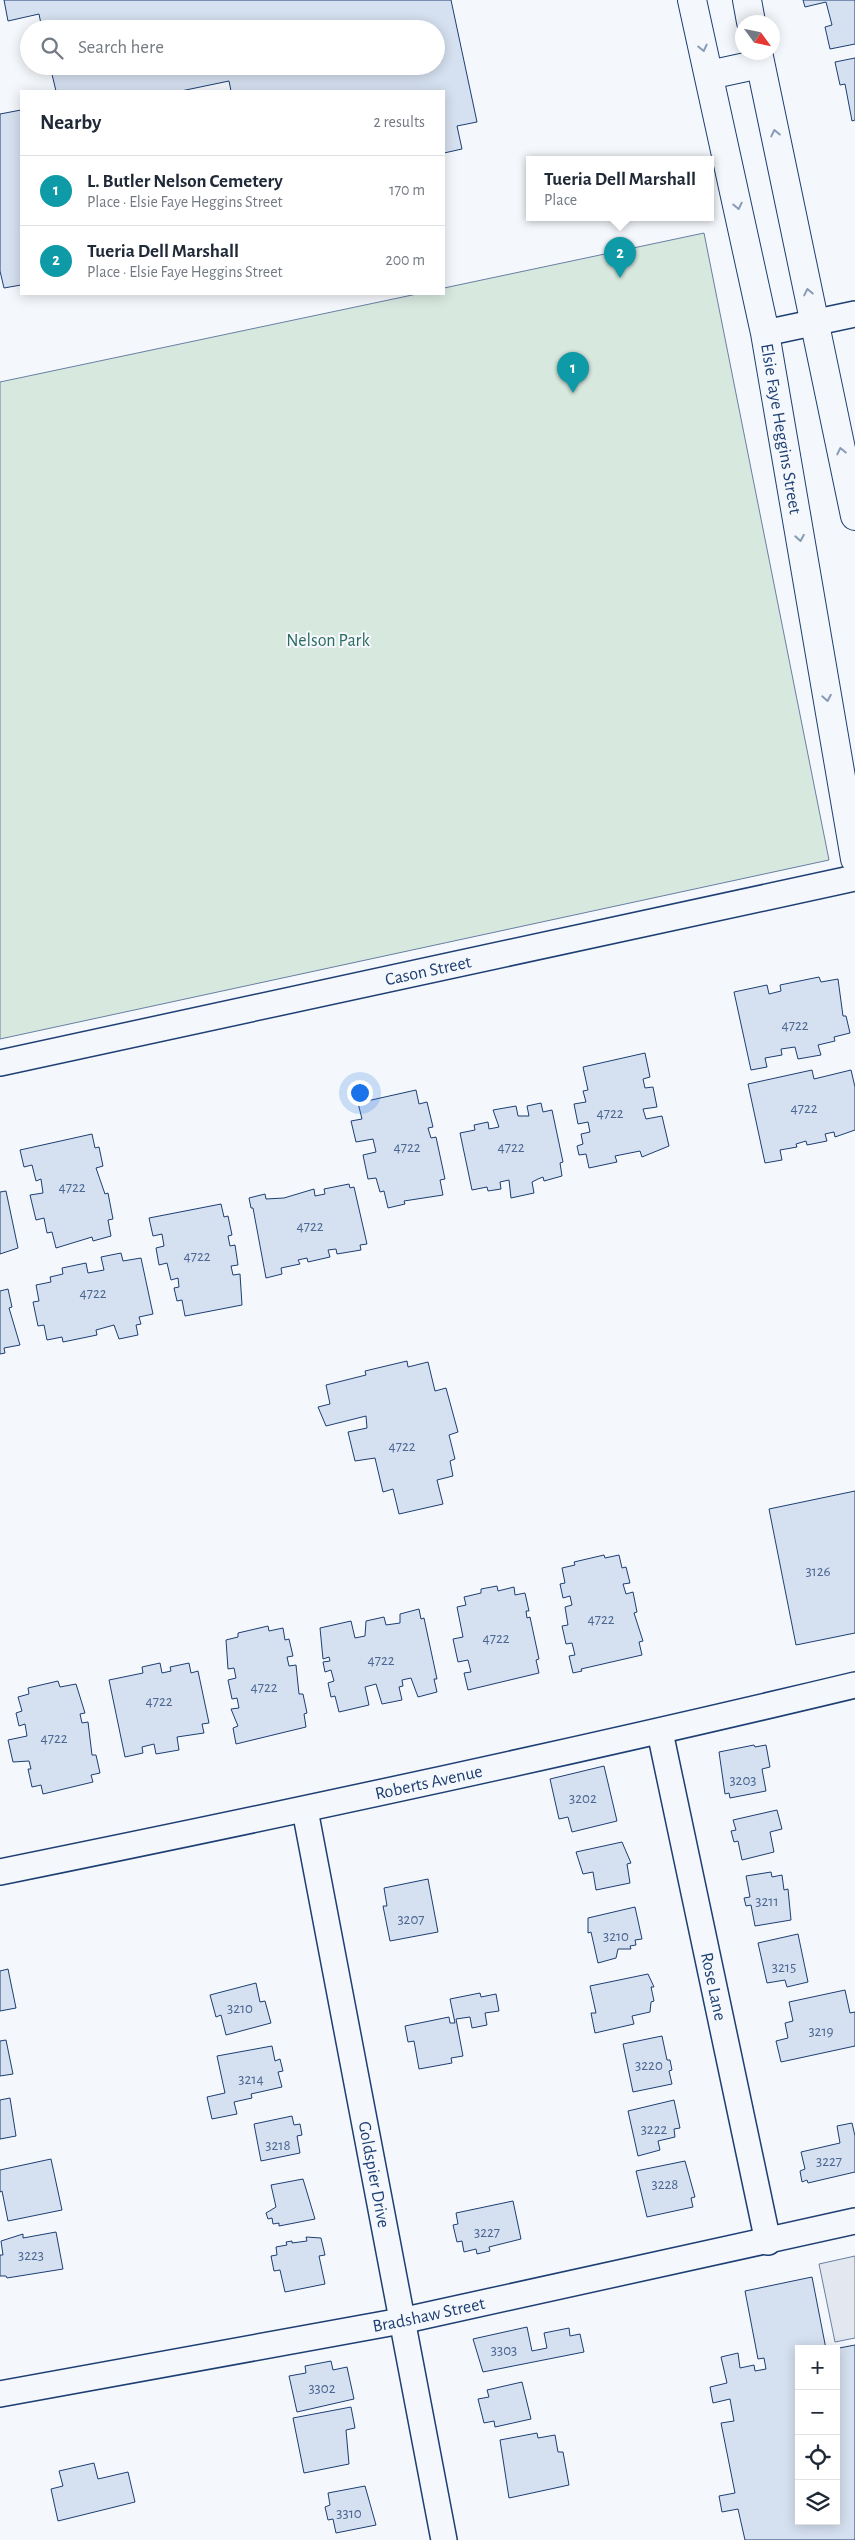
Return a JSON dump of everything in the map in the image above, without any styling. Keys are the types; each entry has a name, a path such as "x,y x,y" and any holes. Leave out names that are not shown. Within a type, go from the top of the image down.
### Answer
{"main road":[{"name":"Elsie Faye Heggins Street","path":"692,0 765,333 855,859"},
{"path":"746,0 749,15"},
{"path":"709,75 753,60"},
{"path":"759,60 855,516"}],"street":[{"path":"765,333 855,314"},
{"name":"Cason Street","path":"0,1062 855,878"},
{"name":"Roberts Avenue","path":"0,1872 305,1810 660,1732 855,1685"},
{"name":"Rose Lane","path":"660,1732 768,2242"},
{"name":"Goldspier Drive","path":"305,1810 444,2540"},
{"name":"Bradshaw Street","path":"0,2394 401,2321 768,2242 855,2221"}],"green space":[{"name":"Nelson Park","path":"704,233 829,860 0,1039 0,382 412,295 445,295 445,288"}],"shaded area":[{"path":"855,2256 855,2338 835,2342 819,2264"}],"building":[{"path":"4,0 451,0 477,122 457,126 462,149 445,153 445,90 231,90 229,81 186,90 56,90 52,75 445,75 445,20 40,20 39,14 8,21"},
{"path":"803,0 855,0 855,44 830,49 825,27 832,25 826,2 805,7"},
{"path":"855,58 855,120 852,121 845,84 840,85 835,62"},
{"path":"20,110 20,285 4,288 0,271 0,114"},
{"path":"819,977 821,982 838,979 843,1016 846,1016 850,1033 834,1037 835,1041 818,1045 821,1055 798,1059 795,1047 781,1049 782,1055 765,1058 767,1067 751,1070 734,992 767,985 769,994 781,991 780,985"},
{"path":"645,1053 650,1077 643,1079 645,1088 653,1087 657,1107 643,1109 646,1119 662,1116 669,1146 642,1157 640,1151 615,1156 617,1162 589,1168 586,1154 579,1155 577,1146 583,1144 581,1134 590,1132 588,1122 578,1124 574,1104 586,1102 583,1091 588,1090 583,1067"},
{"path":"812,1070 814,1079 851,1070 855,1087 855,1130 835,1137 834,1132 825,1134 827,1141 807,1145 806,1141 796,1144 797,1147 780,1150 782,1160 765,1163 748,1084"},
{"path":"416,1090 419,1104 427,1102 433,1127 428,1128 431,1138 436,1137 445,1179 440,1180 443,1195 404,1201 405,1204 388,1208 384,1191 380,1192 376,1178 368,1179 363,1155 376,1152 373,1139 356,1142 351,1121 362,1119 358,1103"},
{"path":"541,1103 543,1112 552,1110 563,1162 560,1163 562,1176 544,1181 543,1177 538,1179 532,1182 534,1193 511,1198 509,1180 500,1182 501,1189 488,1191 487,1187 472,1190 460,1133 475,1130 474,1125 488,1122 489,1129 499,1127 493,1110 516,1106 518,1116 529,1116 527,1106"},
{"path":"92,1134 95,1148 99,1147 103,1166 96,1168 105,1194 108,1193 113,1219 108,1220 111,1236 93,1241 92,1237 56,1248 52,1232 47,1233 44,1218 36,1220 30,1195 43,1193 41,1179 36,1181 32,1165 24,1167 20,1150"},
{"path":"349,1184 350,1188 354,1187 367,1244 360,1245 361,1250 337,1254 336,1249 328,1250 330,1257 308,1262 307,1258 298,1260 300,1264 281,1268 282,1274 266,1278 253,1208 251,1208 249,1198 265,1194 266,1199 284,1198 314,1189 315,1196 325,1194 324,1189"},
{"path":"6,1191 18,1248 0,1254 0,1192"},
{"path":"221,1204 224,1217 228,1216 232,1235 228,1236 230,1246 235,1245 238,1265 231,1266 233,1275 240,1274 242,1305 185,1316 182,1300 177,1301 174,1288 179,1287 178,1278 171,1280 167,1263 159,1265 156,1248 164,1246 162,1234 153,1236 149,1218"},
{"path":"121,1253 123,1261 141,1258 153,1314 139,1317 141,1324 136,1325 138,1335 119,1339 114,1325 96,1330 97,1335 63,1342 62,1337 47,1340 44,1325 38,1326 33,1302 39,1301 36,1285 51,1282 50,1277 63,1274 62,1268 86,1263 88,1273 104,1270 101,1257"},
{"path":"8,1289 12,1307 9,1308 20,1345 4,1348 5,1353 0,1354 0,1291"},
{"path":"407,1361 408,1367 428,1362 435,1391 446,1388 458,1432 449,1435 455,1459 450,1461 453,1476 437,1480 443,1504 399,1514 393,1489 383,1492 375,1458 355,1461 348,1432 367,1428 366,1416 326,1426 318,1407 330,1404 326,1385 366,1375 365,1371"},
{"path":"855,1491 855,1633 796,1645 769,1509"},
{"path":"604,1555 605,1558 619,1555 622,1568 626,1567 630,1583 623,1584 626,1594 633,1592 637,1612 634,1613 643,1641 639,1642 642,1655 581,1669 582,1671 573,1673 569,1656 575,1655 572,1643 566,1644 562,1626 568,1625 565,1607 572,1605 570,1596 563,1598 560,1584 565,1583 562,1568 575,1565 574,1562"},
{"path":"497,1586 498,1591 514,1587 515,1595 525,1593 529,1611 526,1611 527,1618 530,1617 539,1659 536,1660 539,1673 468,1690 464,1673 471,1672 468,1660 458,1662 453,1639 463,1637 457,1607 466,1605 464,1597 481,1593 481,1589"},
{"path":"419,1609 421,1619 424,1618 437,1679 434,1679 437,1692 418,1697 411,1678 402,1680 403,1686 399,1687 402,1700 382,1704 376,1684 365,1687 369,1705 339,1712 335,1696 331,1697 328,1683 334,1681 331,1670 325,1672 323,1662 330,1661 329,1657 323,1659 320,1628 351,1621 355,1638 365,1636 366,1621 384,1617 386,1625 400,1623 400,1614"},
{"path":"268,1626 269,1631 283,1628 285,1640 289,1639 293,1656 287,1657 289,1666 296,1665 299,1694 303,1694 307,1713 304,1714 306,1727 236,1744 233,1728 238,1726 231,1709 239,1708 237,1698 232,1699 228,1680 236,1678 234,1668 228,1669 226,1640 238,1637 238,1633"},
{"path":"160,1663 162,1673 171,1671 170,1667 189,1663 191,1673 198,1671 209,1723 202,1724 204,1733 177,1737 179,1750 156,1754 154,1744 142,1747 143,1753 125,1757 109,1680 143,1673 142,1667"},
{"path":"58,1681 60,1687 76,1684 85,1713 80,1714 82,1723 88,1722 92,1755 96,1755 100,1773 91,1775 93,1782 43,1794 41,1785 32,1787 28,1769 31,1769 29,1761 13,1762 8,1740 27,1736 25,1724 19,1726 16,1713 22,1711 18,1697 29,1694 28,1688"},
{"path":"754,1745 755,1747 766,1745 770,1767 762,1769 766,1791 730,1798 729,1793 725,1794 719,1752"},
{"path":"604,1766 617,1821 572,1832 568,1817 559,1819 550,1779"},
{"path":"777,1810 782,1829 770,1832 774,1852 742,1860 738,1841 734,1842 731,1831 736,1830 733,1820"},
{"path":"622,1842 631,1863 627,1864 630,1883 596,1890 593,1872 583,1874 576,1852"},
{"path":"771,1872 772,1877 782,1875 784,1890 788,1889 791,1920 755,1926 751,1905 746,1906 744,1898 750,1897 746,1876"},
{"path":"428,1879 438,1932 390,1941 383,1906 387,1906 384,1888"},
{"path":"635,1907 642,1939 635,1940 636,1945 630,1946 631,1949 618,1949 616,1958 598,1963 591,1932 588,1933 588,1918"},
{"path":"798,1934 808,1982 787,1987 785,1980 767,1983 758,1943"},
{"path":"8,1969 16,2008 0,2011 0,1971"},
{"path":"648,1974 654,1987 651,1987 654,2001 651,2002 650,2012 632,2016 634,2024 595,2033 591,2013 596,2013 590,1986"},
{"path":"256,1983 260,2002 265,2001 271,2023 226,2035 221,2015 216,2017 210,1995"},
{"path":"845,1990 850,2013 855,2012 855,2046 781,2062 776,2041 788,2038 785,2023 793,2021 789,2002"},
{"path":"480,1993 481,1997 496,1994 499,2011 485,2013 487,2025 472,2028 470,2017 456,2019 463,2056 451,2058 452,2063 419,2069 414,2041 408,2042 405,2026 449,2017 450,2023 455,2023 450,1999"},
{"path":"662,2036 667,2060 670,2060 672,2070 669,2071 672,2084 633,2092 623,2044"},
{"path":"6,2040 13,2074 0,2076 0,2041"},
{"path":"272,2046 275,2061 280,2059 283,2071 278,2072 282,2087 251,2094 252,2098 234,2102 237,2114 212,2119 207,2097 225,2093 217,2056"},
{"path":"10,2098 16,2136 0,2139 0,2100"},
{"path":"674,2100 680,2128 674,2129 675,2137 658,2141 660,2150 638,2156 628,2111"},
{"path":"292,2116 294,2125 300,2124 302,2135 297,2136 300,2153 261,2161 254,2124"},
{"path":"852,2123 855,2136 855,2172 808,2183 807,2180 802,2182 800,2171 805,2169 801,2152 840,2143 837,2126"},
{"path":"51,2159 62,2210 8,2221 2,2191 0,2192 0,2170"},
{"path":"685,2161 695,2197 691,2198 693,2207 647,2217 636,2171"},
{"path":"303,2179 315,2219 279,2226 279,2223 273,2224 272,2218 268,2219 266,2213 276,2207 271,2185"},
{"path":"513,2201 521,2239 489,2247 490,2251 477,2254 476,2249 464,2252 462,2241 457,2242 453,2225 458,2224 456,2213"},
{"path":"56,2232 63,2269 7,2278 6,2276 0,2276 0,2255 3,2255 1,2241 23,2234 23,2238"},
{"path":"306,2237 321,2238 325,2255 319,2256 325,2284 285,2292 280,2270 274,2271 271,2256 277,2255 276,2247 287,2245 286,2242 307,2241"},
{"path":"812,2277 825,2345 795,2345 795,2525 840,2525 840,2348 855,2345 855,2540 745,2540 738,2509 722,2512 719,2496 735,2493 721,2423 734,2421 730,2399 713,2403 710,2387 727,2383 721,2357 738,2353 740,2368 754,2365 755,2371 766,2369 764,2358 758,2359 745,2291"},
{"path":"527,2327 532,2351 547,2348 544,2333 569,2328 570,2336 580,2334 584,2352 483,2372 473,2339"},
{"path":"331,2361 333,2370 347,2367 354,2399 297,2412 289,2376 306,2373 305,2366"},
{"path":"522,2382 531,2419 495,2427 494,2421 484,2423 478,2399 489,2397 487,2390"},
{"path":"351,2407 355,2428 346,2430 349,2464 304,2473 293,2418"},
{"path":"537,2433 538,2438 555,2435 558,2452 563,2452 569,2485 509,2498 500,2440"},
{"path":"94,2463 98,2479 128,2472 135,2502 58,2521 51,2489 63,2486 59,2471"},
{"path":"365,2486 376,2525 336,2533 333,2519 328,2520 325,2507 330,2505 328,2493"}],"place":[{"name":"Tueria Dell Marshall","path":"620,278"},
{"name":"L. Butler Nelson Cemetery","path":"573,393"}]}
